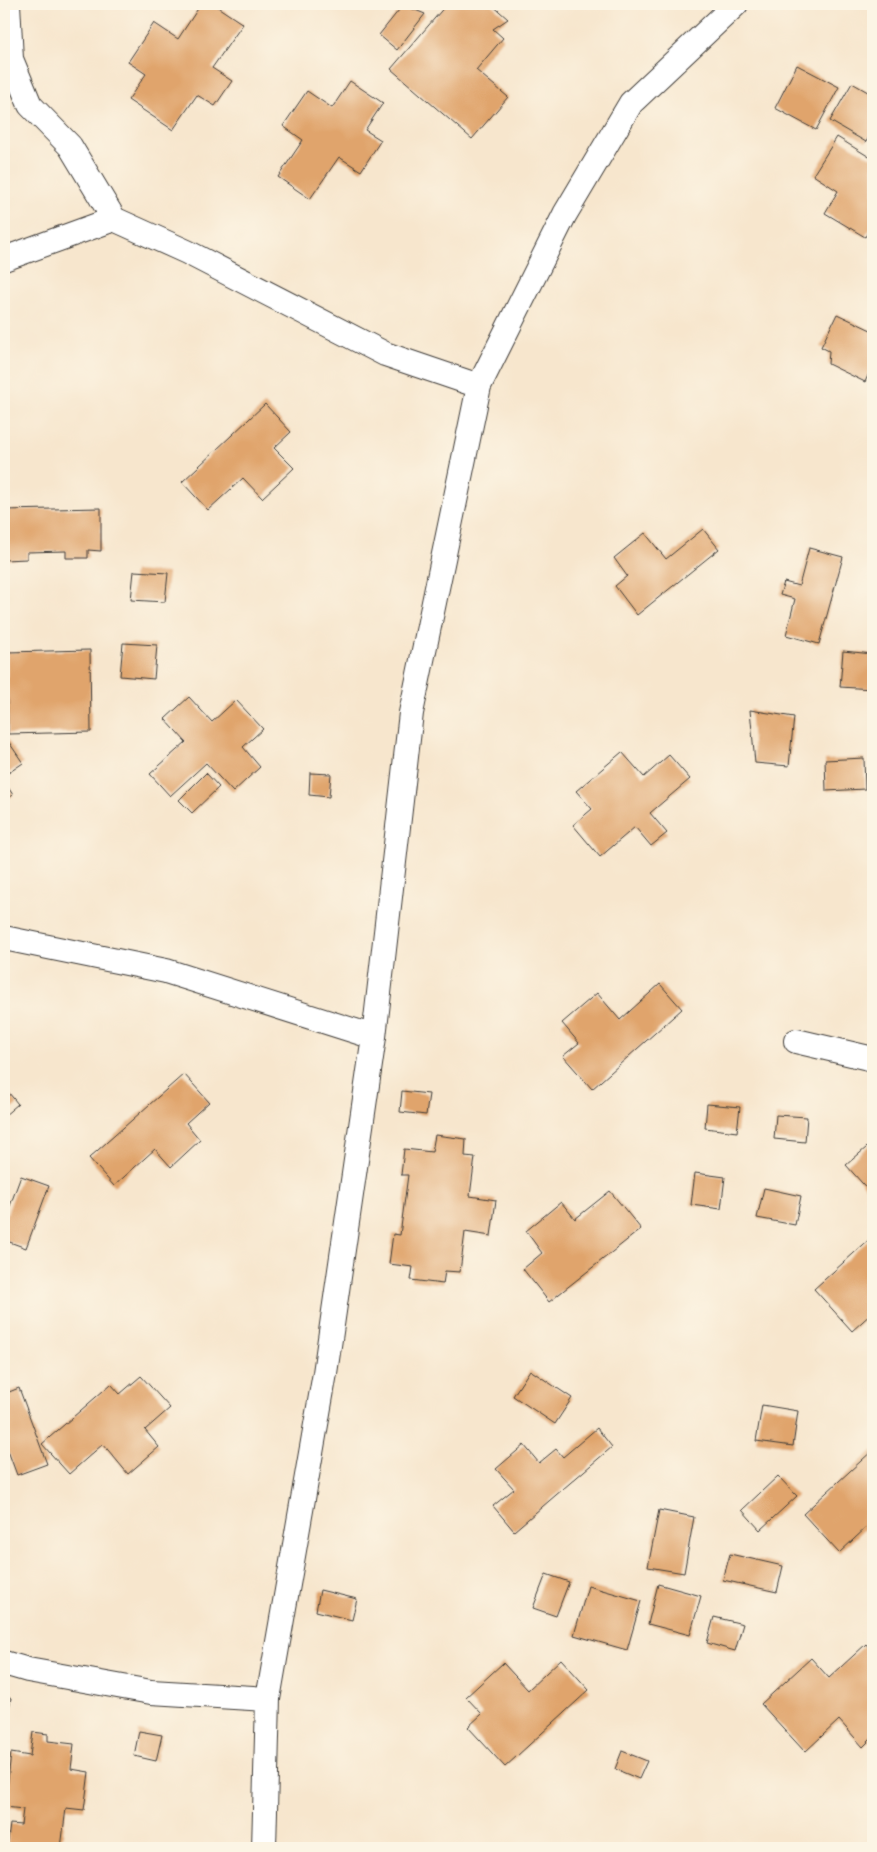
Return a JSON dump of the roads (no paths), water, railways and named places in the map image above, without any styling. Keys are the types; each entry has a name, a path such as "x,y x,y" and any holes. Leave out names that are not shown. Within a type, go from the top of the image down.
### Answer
{"street":[{"path":"8,4 11,58 30,105 70,146 114,219 187,252 385,354 479,386"},
{"path":"264,1848 268,1700 325,1373 374,1036 411,713 479,386 565,214 631,102 736,4"},
{"path":"4,259 114,219"},
{"path":"4,938 166,971 374,1036"},
{"path":"796,1041 873,1059"},
{"path":"4,1662 28,1670 151,1692 268,1700"}]}
